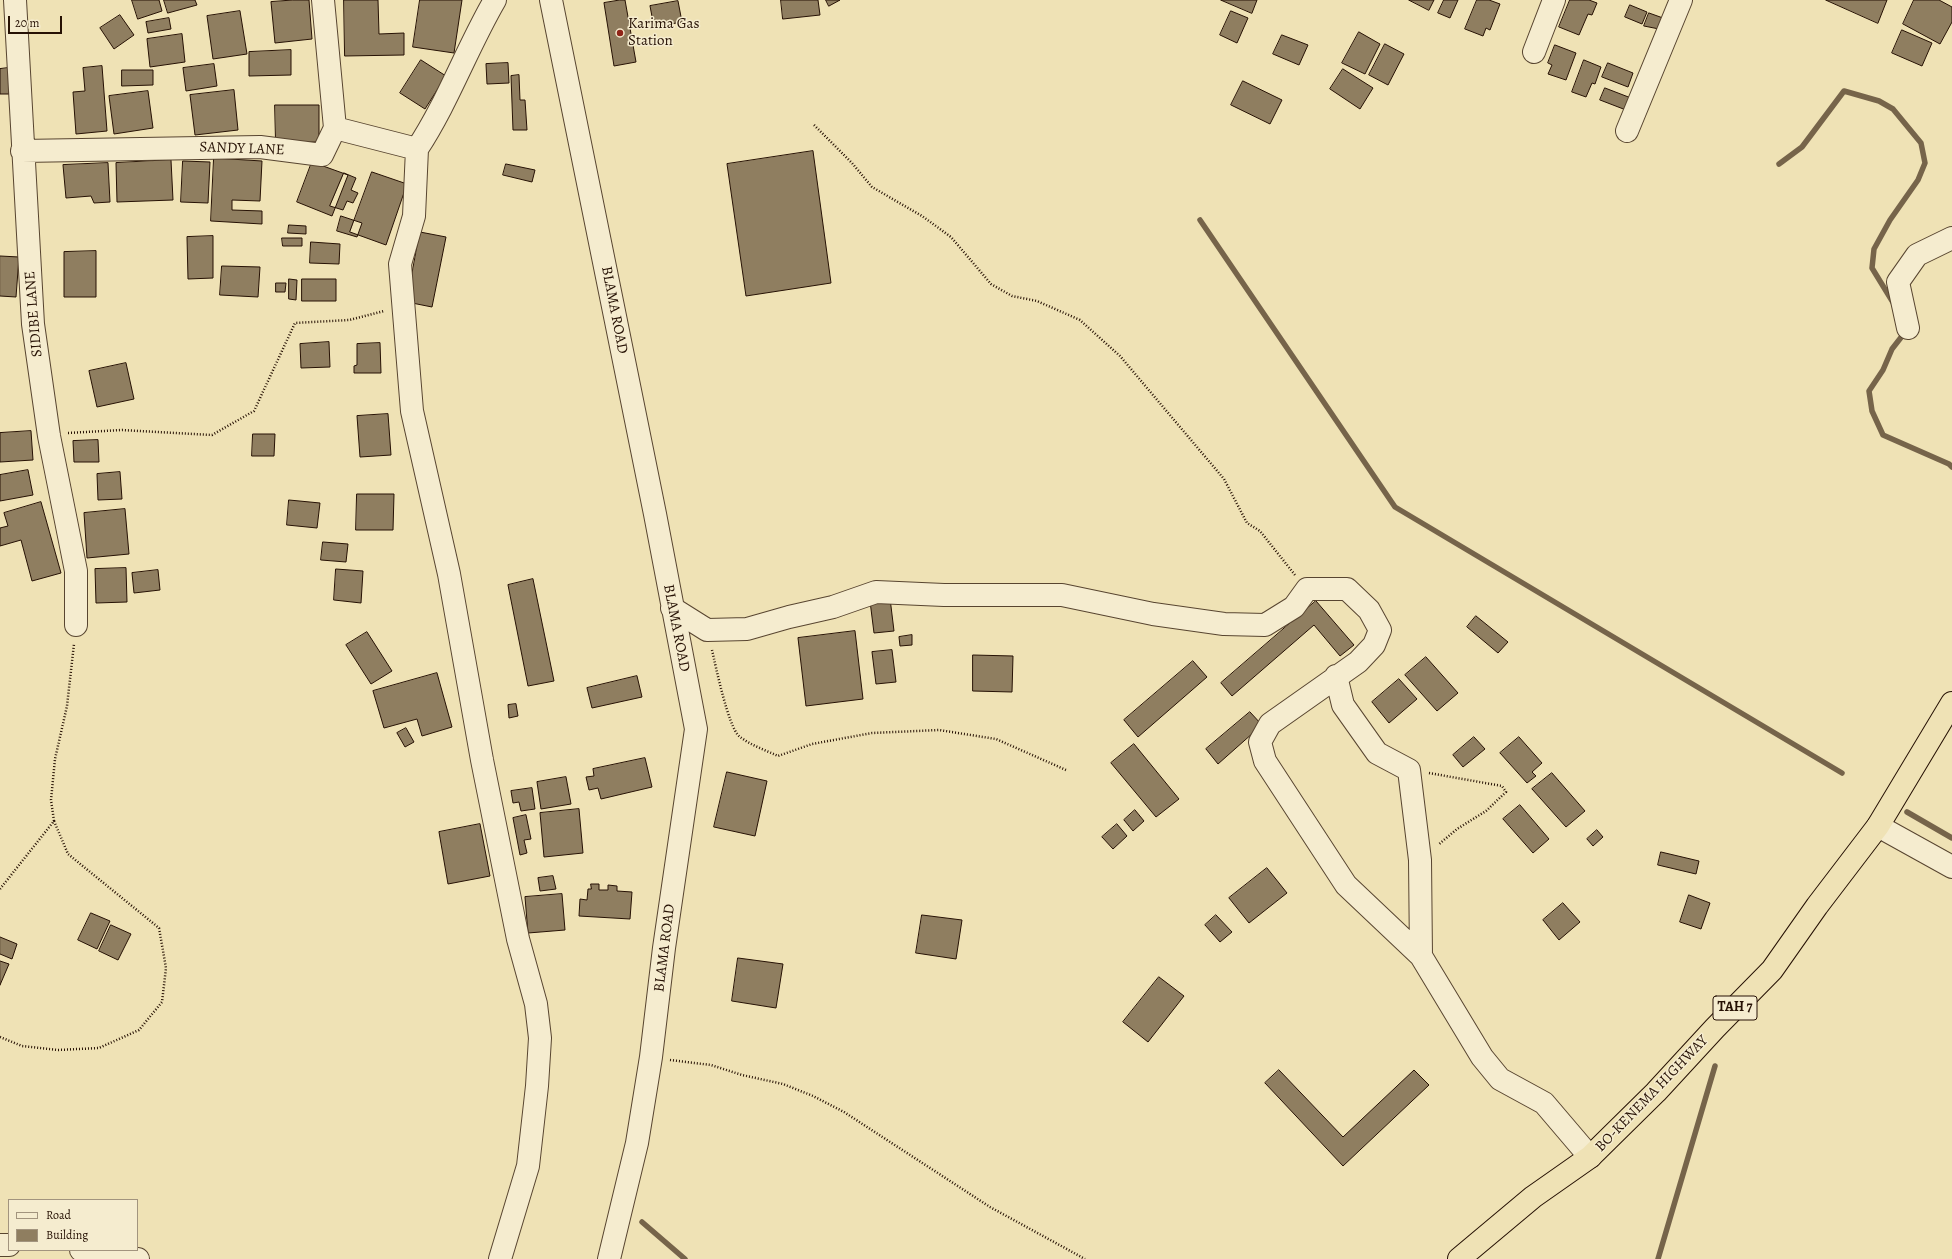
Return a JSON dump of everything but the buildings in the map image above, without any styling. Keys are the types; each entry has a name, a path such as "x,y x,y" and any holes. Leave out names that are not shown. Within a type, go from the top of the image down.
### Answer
{"highway":[{"name":"BO-KENEMA HIGHWAY","path":"1458,1259 1533,1198 1590,1157 1656,1092 1715,1028 1772,970 1817,906 1878,826 1952,703"}],"street":[{"name":"SIDIBE LANE","path":"15,0 22,151 33,324 49,436 76,571 76,625"},
{"path":"323,0 335,128 417,149"},
{"path":"495,0 428,132 417,149 414,216 400,264 412,411 449,574 482,760 518,939 536,1004 540,1038 537,1086 528,1166 500,1259"},
{"name":"BLAMA ROAD","path":"551,0 654,506 696,729 664,948 651,1058 637,1143 609,1259"},
{"path":"1534,52 1554,0"},
{"path":"1627,131 1681,0"},
{"name":"SANDY LANE","path":"22,151 260,147 322,155 335,128"},
{"path":"1908,328 1898,282 1917,255 1952,238"},
{"path":"672,608 707,630 747,629 789,616 834,607 876,592 944,596 1062,595 1153,614 1224,624 1265,625 1294,607 1307,589 1335,587 1347,589 1370,610 1380,630 1374,645 1358,662 1336,676 1270,724 1260,742 1265,761 1346,885 1421,956 1482,1057 1500,1079 1544,1103 1590,1157"},
{"path":"1336,676 1343,705 1376,753 1409,770 1420,860 1421,956"},
{"path":"1878,826 1952,867"},
{"path":"87,1251 138,1259"}],"path":[{"path":"814,125 872,187 922,216 951,237 991,284 1012,296 1037,300 1080,320 1120,356 1224,479 1247,523 1260,531 1307,589"},
{"path":"49,436 122,430 212,435 254,411 295,323 349,320 404,306"},
{"path":"0,1037 22,1046 58,1050 99,1048 139,1030 162,1002 166,968 159,928 68,854 54,821 51,800 55,758 66,706 76,625"},
{"path":"707,630 728,711 737,734 747,741 778,756 812,744 872,733 939,730 996,739 1066,770"},
{"path":"1409,770 1502,786 1506,792 1486,811 1457,829 1420,860"},
{"path":"0,889 54,821"},
{"path":"651,1058 711,1065 742,1075 783,1084 813,1096 844,1112 990,1207 1085,1259"}],"waterway":[{"path":"1779,164 1802,147 1844,91 1879,101 1893,109 1921,143 1925,163 1918,180 1890,220 1874,249 1872,268 1894,304"},
{"path":"1200,220 1395,507 1842,773"},
{"path":"1906,331 1892,349 1883,370 1869,391 1872,411 1883,435 1949,464 1952,467"},
{"path":"1907,812 1952,838"},
{"path":"1658,1259 1715,1066"},
{"path":"642,1222 685,1259"}],"place":[{"name":"Karima Gas Station","path":"620,33"}]}
